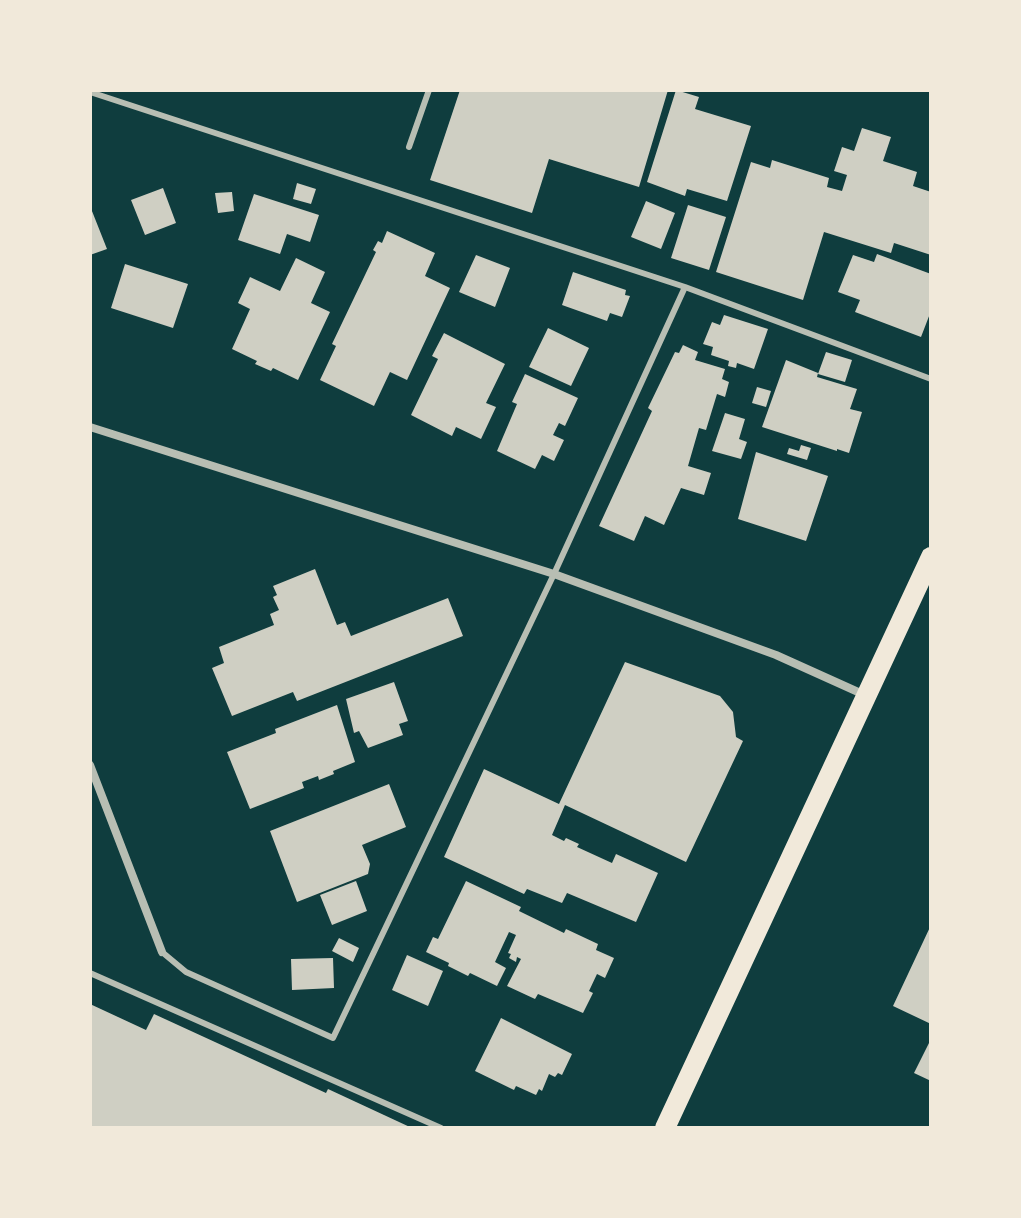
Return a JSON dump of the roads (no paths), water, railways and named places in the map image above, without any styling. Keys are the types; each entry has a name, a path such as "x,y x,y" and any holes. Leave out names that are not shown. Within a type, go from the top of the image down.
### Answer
{"main road":[{"path":"665,1128 931,557"}],"street":[{"path":"90,427 554,574 776,655 867,696"},
{"path":"90,765 162,952"}],"lane":[{"path":"409,147 429,90"},
{"path":"90,92 685,287 931,379"},
{"path":"162,952 186,972 333,1038 554,574 685,287"},
{"path":"90,973 441,1128"}]}
